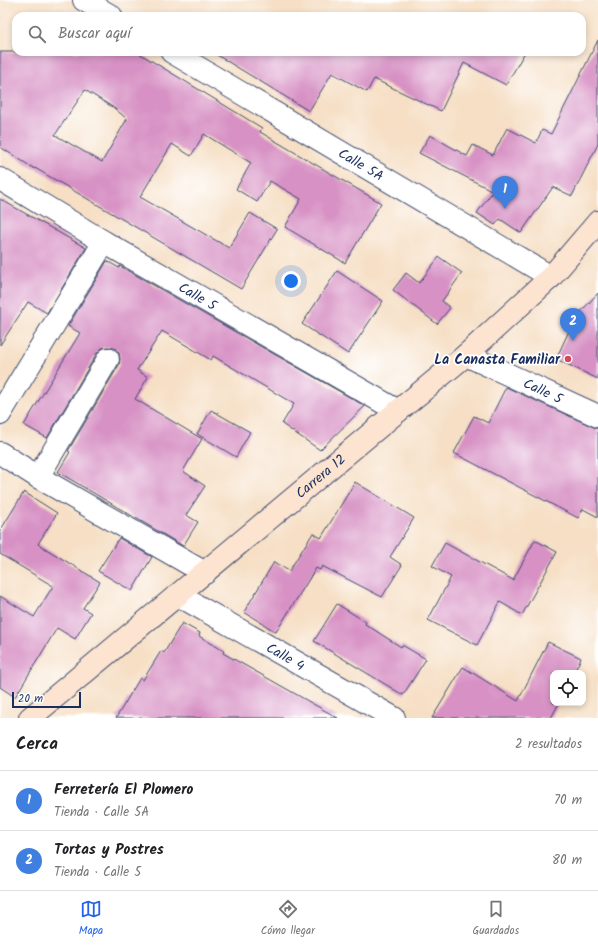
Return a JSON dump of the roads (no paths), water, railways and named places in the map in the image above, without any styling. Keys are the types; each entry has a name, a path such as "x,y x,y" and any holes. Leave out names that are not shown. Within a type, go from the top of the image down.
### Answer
{"main road":[{"name":"Carrera 12","path":"30,718 466,356 551,277 598,222"}],"street":[{"path":"84,0 104,12"},
{"name":"Calle 5A","path":"179,56 551,277"},
{"name":"Calle 5","path":"0,179 104,242 398,411"},
{"path":"0,414 104,242"},
{"name":"Calle 5","path":"466,356 598,416"},
{"path":"38,478 108,359"},
{"path":"0,453 38,478 205,573"},
{"name":"Calle 4","path":"178,595 393,718"}],"place":[{"name":"Ferretería El Plomero","path":"505,209"},
{"name":"Tortas y Postres","path":"573,341"},
{"name":"La Canasta Familiar","path":"568,359"}]}
